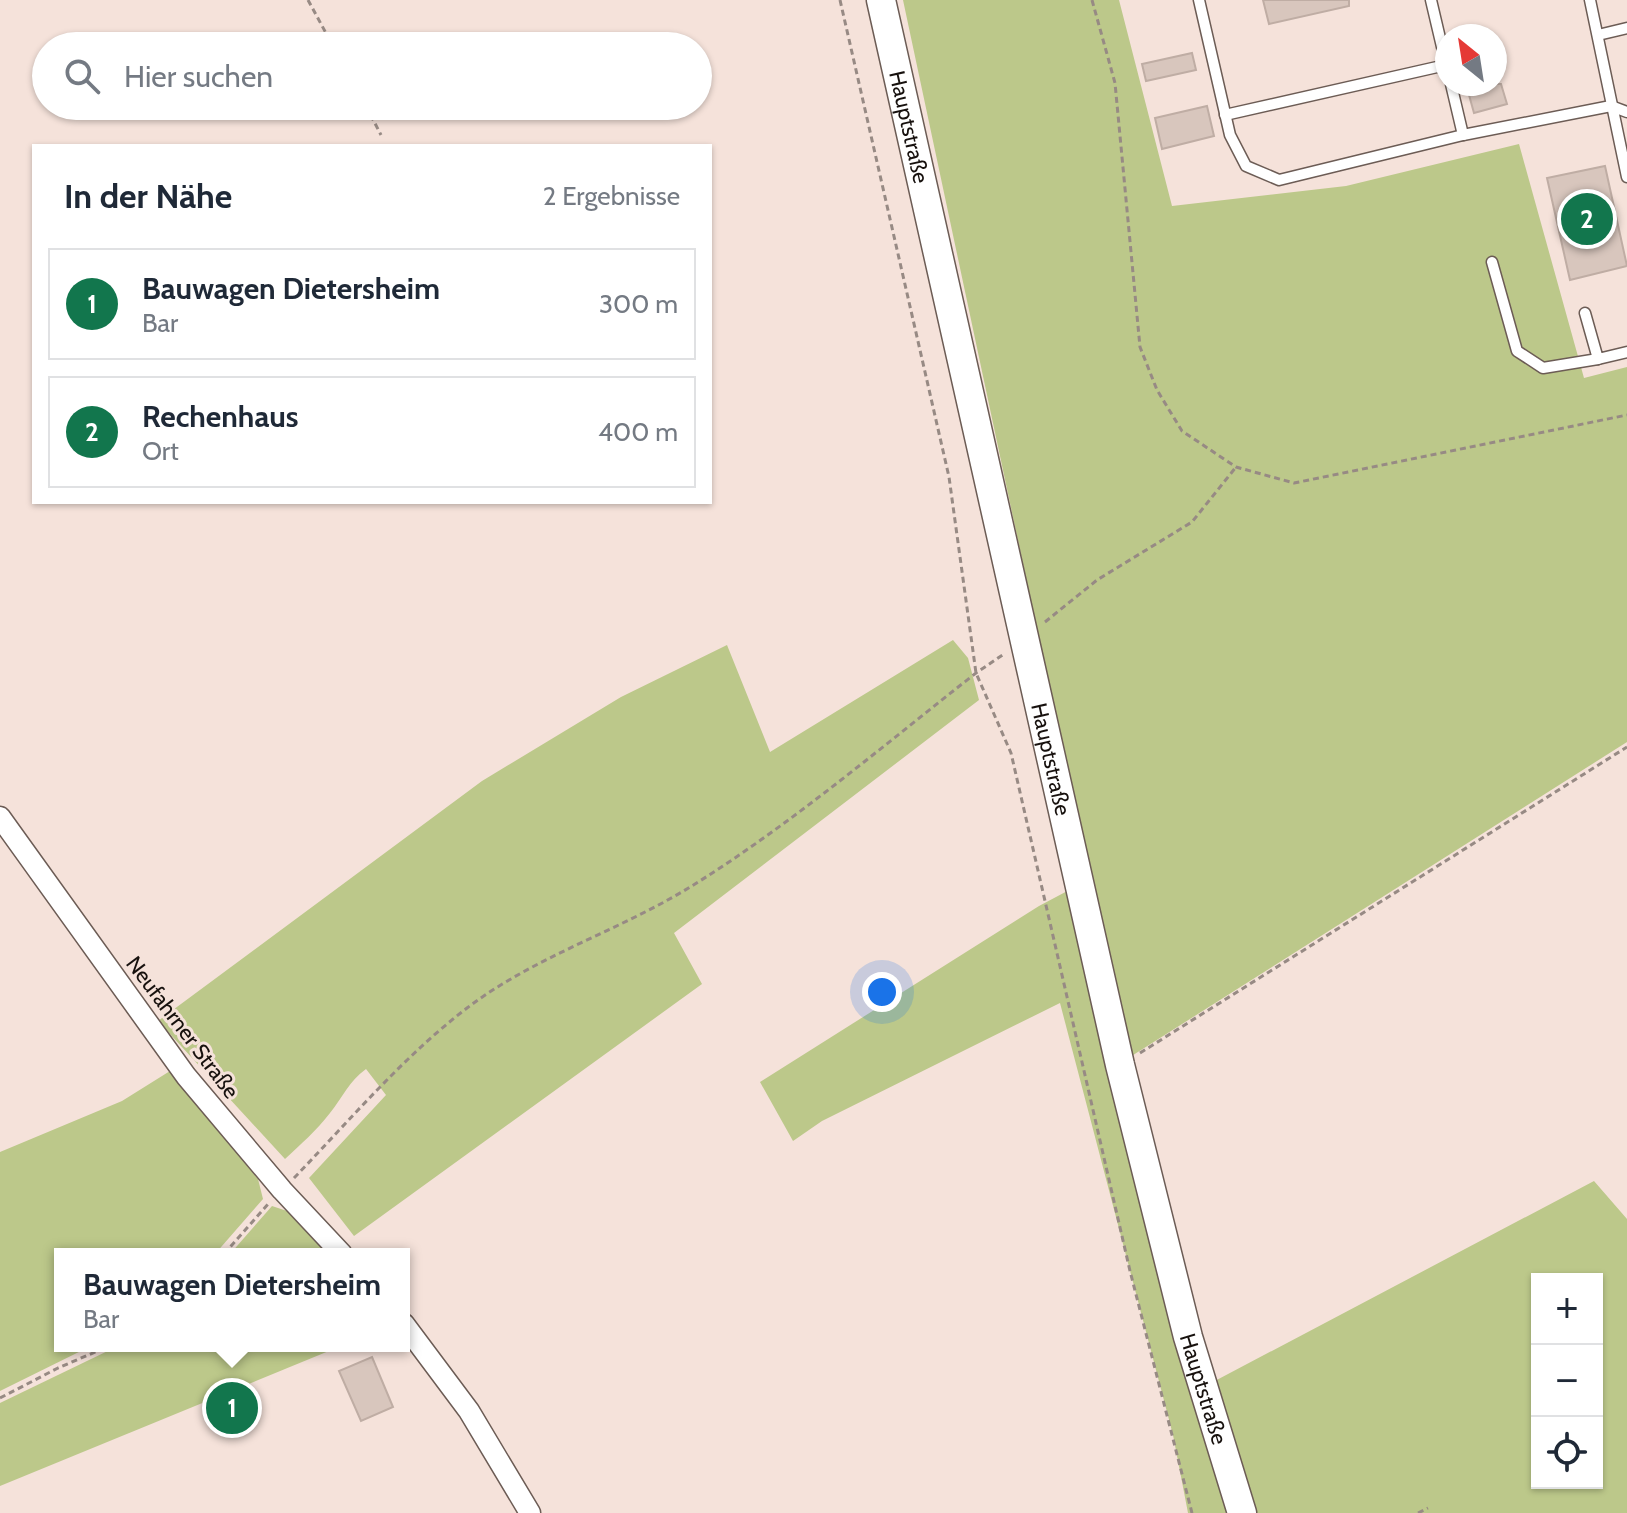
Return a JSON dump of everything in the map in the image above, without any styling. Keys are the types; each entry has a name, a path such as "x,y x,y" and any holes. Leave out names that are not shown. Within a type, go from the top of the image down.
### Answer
{"main road":[{"name":"Hauptstraße","path":"881,0 1120,1065 1188,1337 1242,1513"}],"street":[{"name":"Neufahrner Straße","path":"0,817 186,1076 282,1190 336,1248"},
{"path":"410,1332 469,1411 530,1513"}],"lane":[{"path":"1199,0 1230,135 1246,166 1279,180 1463,135 1611,106 1627,112"},
{"path":"1431,0 1437,24"},
{"path":"1590,0 1627,177"},
{"path":"1598,35 1627,28"},
{"path":"1225,115 1435,69"},
{"path":"1454,96 1463,135"},
{"path":"1492,262 1517,351 1543,368 1627,352"},
{"path":"1585,313 1598,359"}],"path":[{"path":"308,0 325,32"},
{"path":"840,0 949,477 976,673 1011,753 1130,1271 1192,1513"},
{"path":"1092,0 1115,83 1140,347 1157,390 1182,431 1236,467 1294,483 1627,415"},
{"path":"373,120 381,135"},
{"path":"229,1248 411,1056 470,1006 517,976 653,909 786,820 976,673 1024,641 1097,580 1192,522 1236,467"},
{"path":"1120,1065 1627,747"},
{"path":"0,1398 95,1352"},
{"path":"1418,1513 1428,1508"}],"green space":[{"path":"903,0 1119,0 1172,206 1346,186 1519,144 1584,378 1627,367 1627,742 1130,1057 1211,1383 1594,1181 1627,1219 1627,1513 1188,1513 1173,1435 1060,1003 822,1121 793,1141 760,1082 1039,906 1090,879"},
{"path":"953,640 968,658 979,700 674,933 702,984 354,1236 309,1178 386,1095 366,1069 319,1126 285,1159 158,1021 482,781 621,697 727,645 770,752"},
{"path":"170,1071 258,1179 263,1199 220,1248 54,1248 54,1352 79,1352 0,1391 0,1152 122,1101"},
{"path":"272,1206 293,1213 326,1248 235,1248"},
{"path":"106,1352 326,1352 0,1486 0,1403"}],"building":[{"path":"1263,0 1349,0 1349,6 1269,24"},
{"path":"1192,53 1196,70 1146,81 1142,64"},
{"path":"1469,96 1505,96 1507,104 1474,113"},
{"path":"1207,106 1214,136 1162,149 1155,118"},
{"path":"1605,166 1627,266 1570,280 1547,178"},
{"path":"372,1357 393,1407 361,1421 339,1371"}],"place":[{"name":"Rechenhaus","path":"1587,219"},
{"name":"Bauwagen Dietersheim","path":"232,1408"}]}
